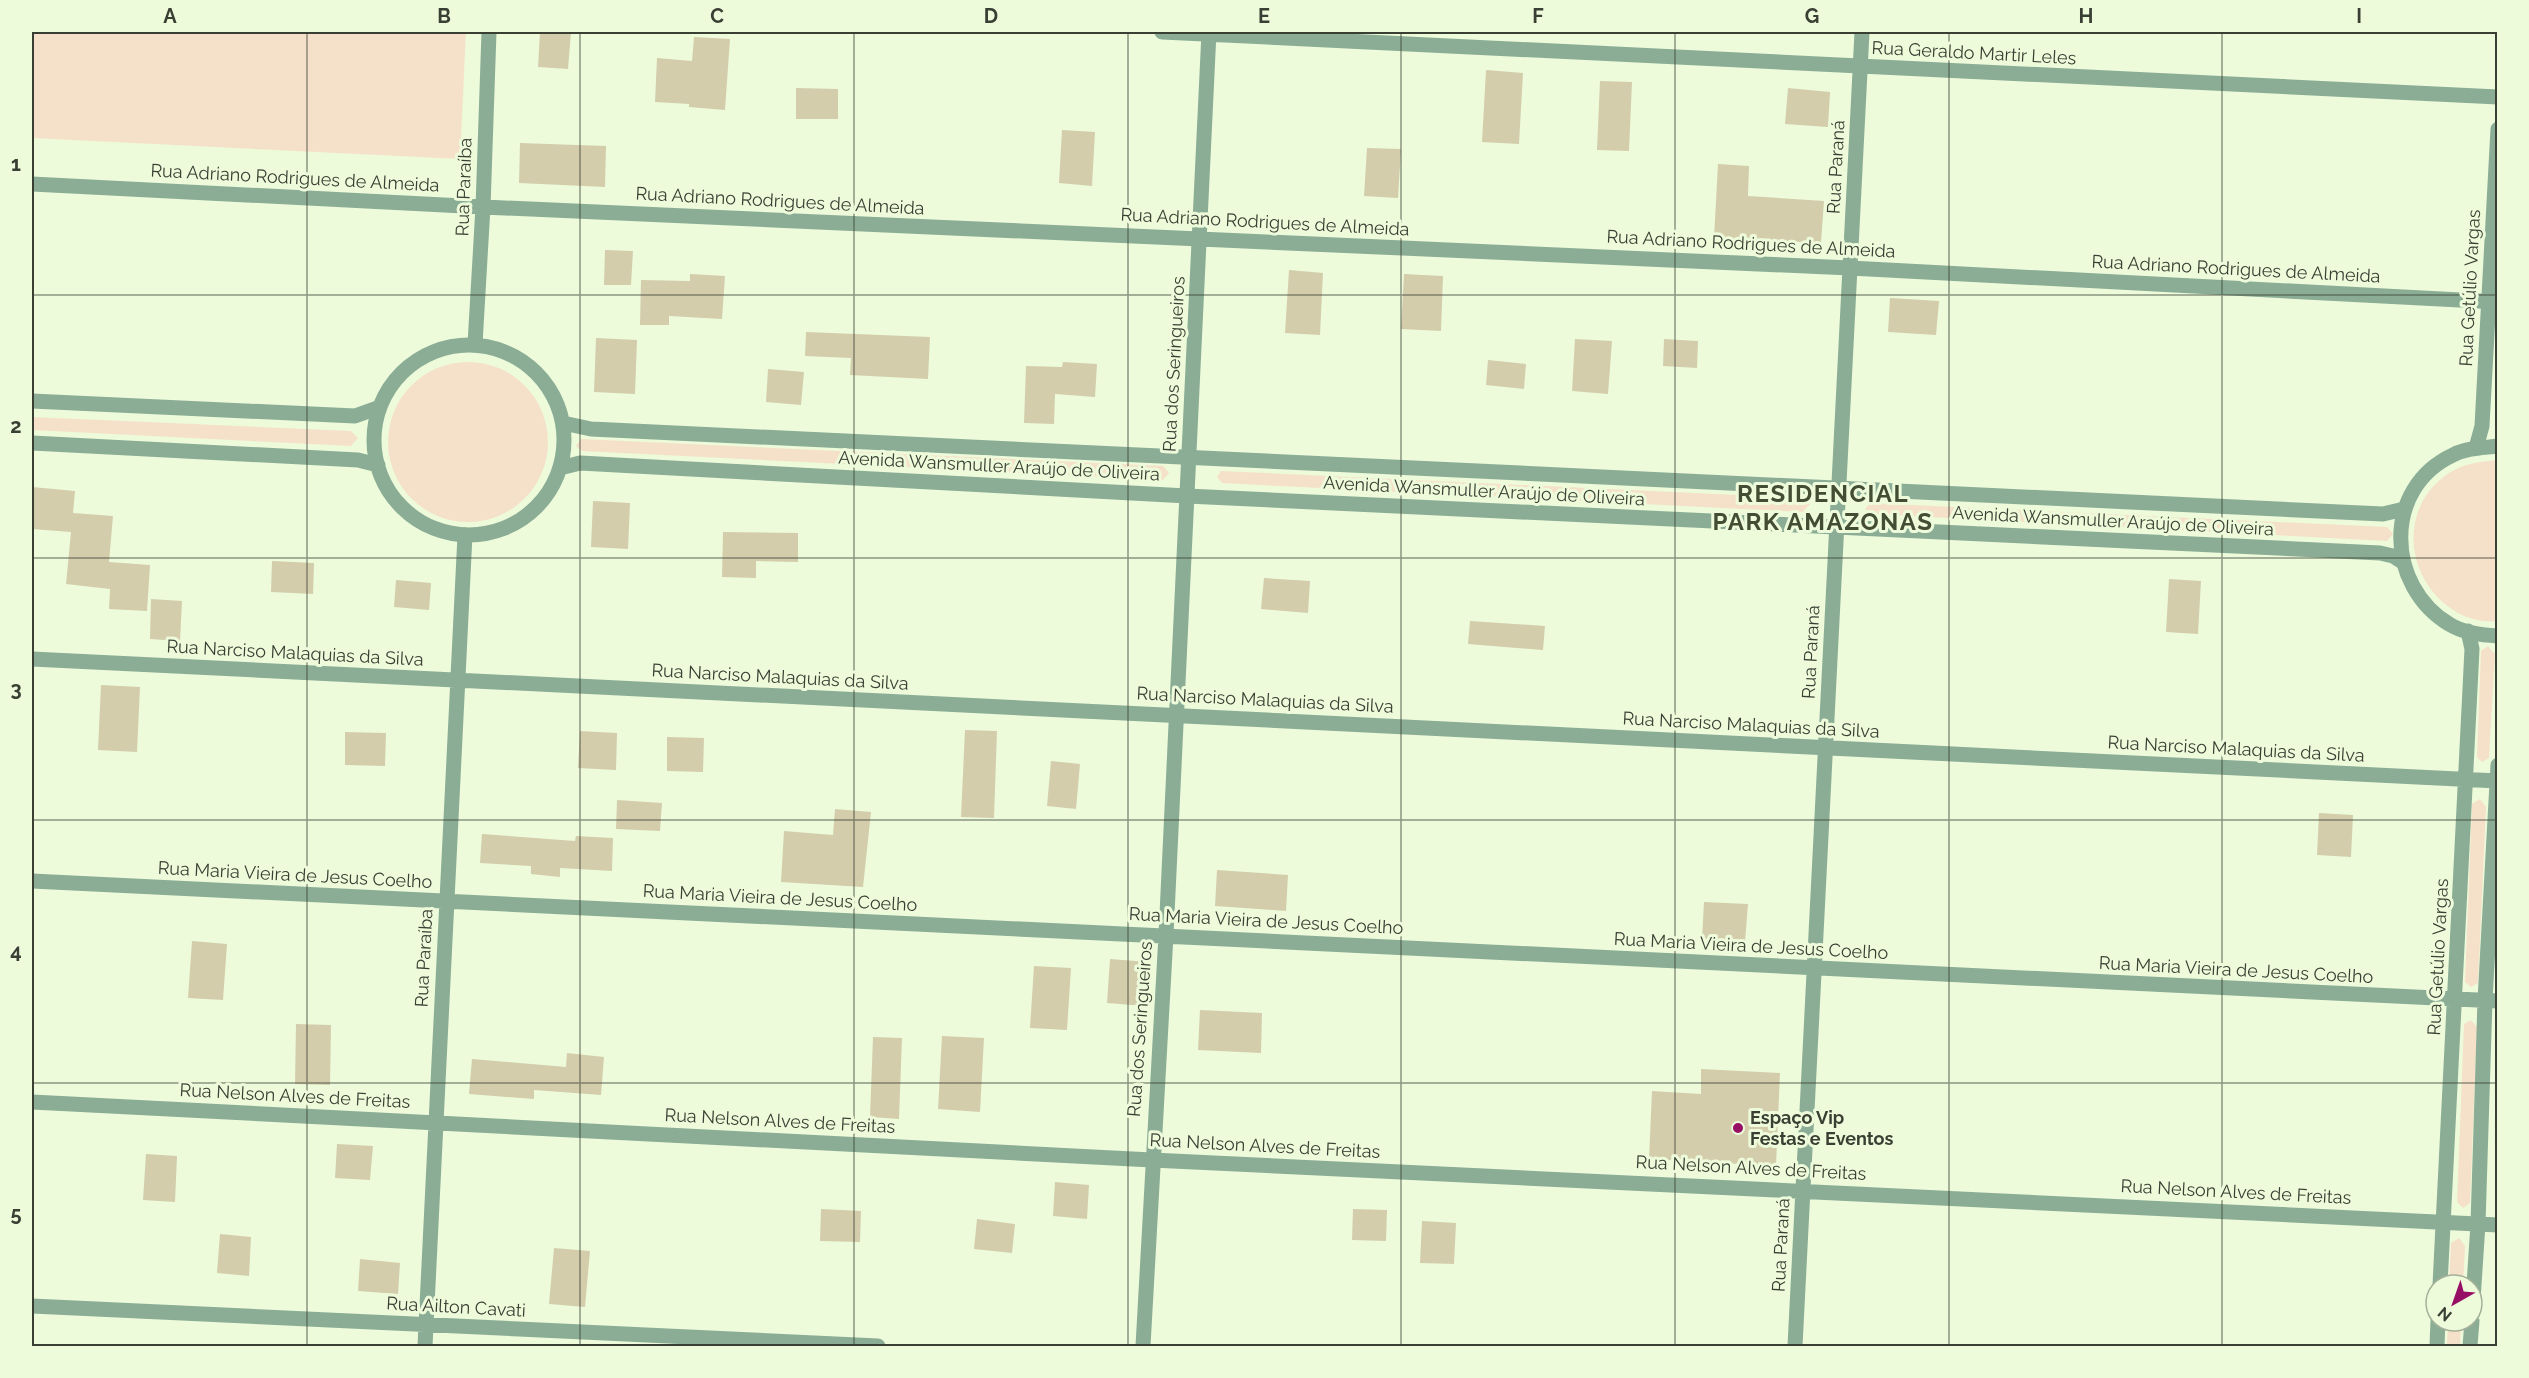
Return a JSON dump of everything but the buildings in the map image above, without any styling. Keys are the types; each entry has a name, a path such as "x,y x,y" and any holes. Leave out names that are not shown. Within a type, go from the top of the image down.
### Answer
{"street":[{"name":"Rua Paraíba","path":"475,344 483,207 489,32"},
{"name":"Rua Geraldo Martir Leles","path":"1162,32 2498,97"},
{"name":"Rua Paraná","path":"1795,1347 1862,32"},
{"name":"Rua dos Seringueiros","path":"1143,1347 1201,239 1209,33"},
{"name":"Rua Getúlio Vargas","path":"2476,448 2482,426 2493,302 2498,129"},
{"name":"Rua Adriano Rodrigues de Almeida","path":"32,184 483,207 1850,268 2493,302"},
{"path":"475,344 507,352 535,370 554,396 563,423 563,459 554,485 538,506 517,523 492,532 465,535 438,530 414,517 395,499 381,475 374,449 374,432 380,407 390,386 413,362 442,348 475,344"},
{"path":"32,401 355,416 380,407"},
{"name":"Avenida Wansmuller Araújo de Oliveira","path":"563,423 591,429 1838,490 2384,514 2404,509"},
{"path":"32,443 358,460 378,465"},
{"path":"2498,446 2476,448 2452,455 2429,471 2412,493 2404,509 2400,552 2409,581 2426,606 2450,625 2468,631 2498,636"},
{"name":"Avenida Wansmuller Araújo de Oliveira","path":"560,468 580,463 1836,528 2380,553 2393,556 2404,563"},
{"name":"Rua Paraíba","path":"425,1347 465,535"},
{"name":"Rua Getúlio Vargas","path":"2441,1273 2472,649 2468,631"},
{"name":"Rua Narciso Malaquias da Silva","path":"32,659 2497,781"},
{"path":"2475,1273 2492,1000 2498,765"},
{"name":"Rua Maria Vieira de Jesus Coelho","path":"32,881 2492,1000"},
{"name":"Rua Nelson Alves de Freitas","path":"32,1102 1152,1160 2498,1225"},
{"name":"Rua Ailton Cavati","path":"32,1306 878,1347"}],"shaded area":[{"path":"32,32 466,32 460,159 32,138"},
{"path":"468,362 484,363 499,368 513,375 525,385 535,397 542,411 547,426 547,458 542,473 535,487 525,499 513,509 499,516 484,521 468,522 452,521 437,516 423,509 411,499 401,487 394,473 389,458 388,442 389,426 394,411 401,397 411,385 423,375 437,368 452,363"},
{"path":"32,417 351,431 358,438 351,446 32,430"},
{"path":"581,439 1163,466 1169,473 1163,480 582,451 576,446"},
{"path":"2497,460 2498,621 2488,621 2472,619 2458,613 2440,600 2427,583 2418,565 2414,545 2415,525 2421,505 2432,488 2449,473 2467,465"},
{"path":"1221,471 1803,498 1810,504 1803,512 1222,483 1217,477"},
{"path":"1870,503 2387,527 2393,534 2387,541 1871,514 1865,509"},
{"path":"2488,646 2495,654 2489,758 2482,762 2477,757 2481,651"},
{"path":"2480,799 2486,807 2478,983 2471,987 2465,982 2472,804"},
{"path":"2471,1020 2477,1027 2470,1203 2463,1208 2457,1202 2464,1024"},
{"path":"2459,1238 2465,1246 2464,1273 2450,1273 2451,1243"},
{"path":"2448,1333 2461,1333 2460,1346 2447,1346"}],"place":[{"name":"Espaço Vip Festas e Eventos","path":"1738,1128"}],"district":[{"name":"RESIDENCIAL PARK AMAZONAS","path":"1823,508"}]}
